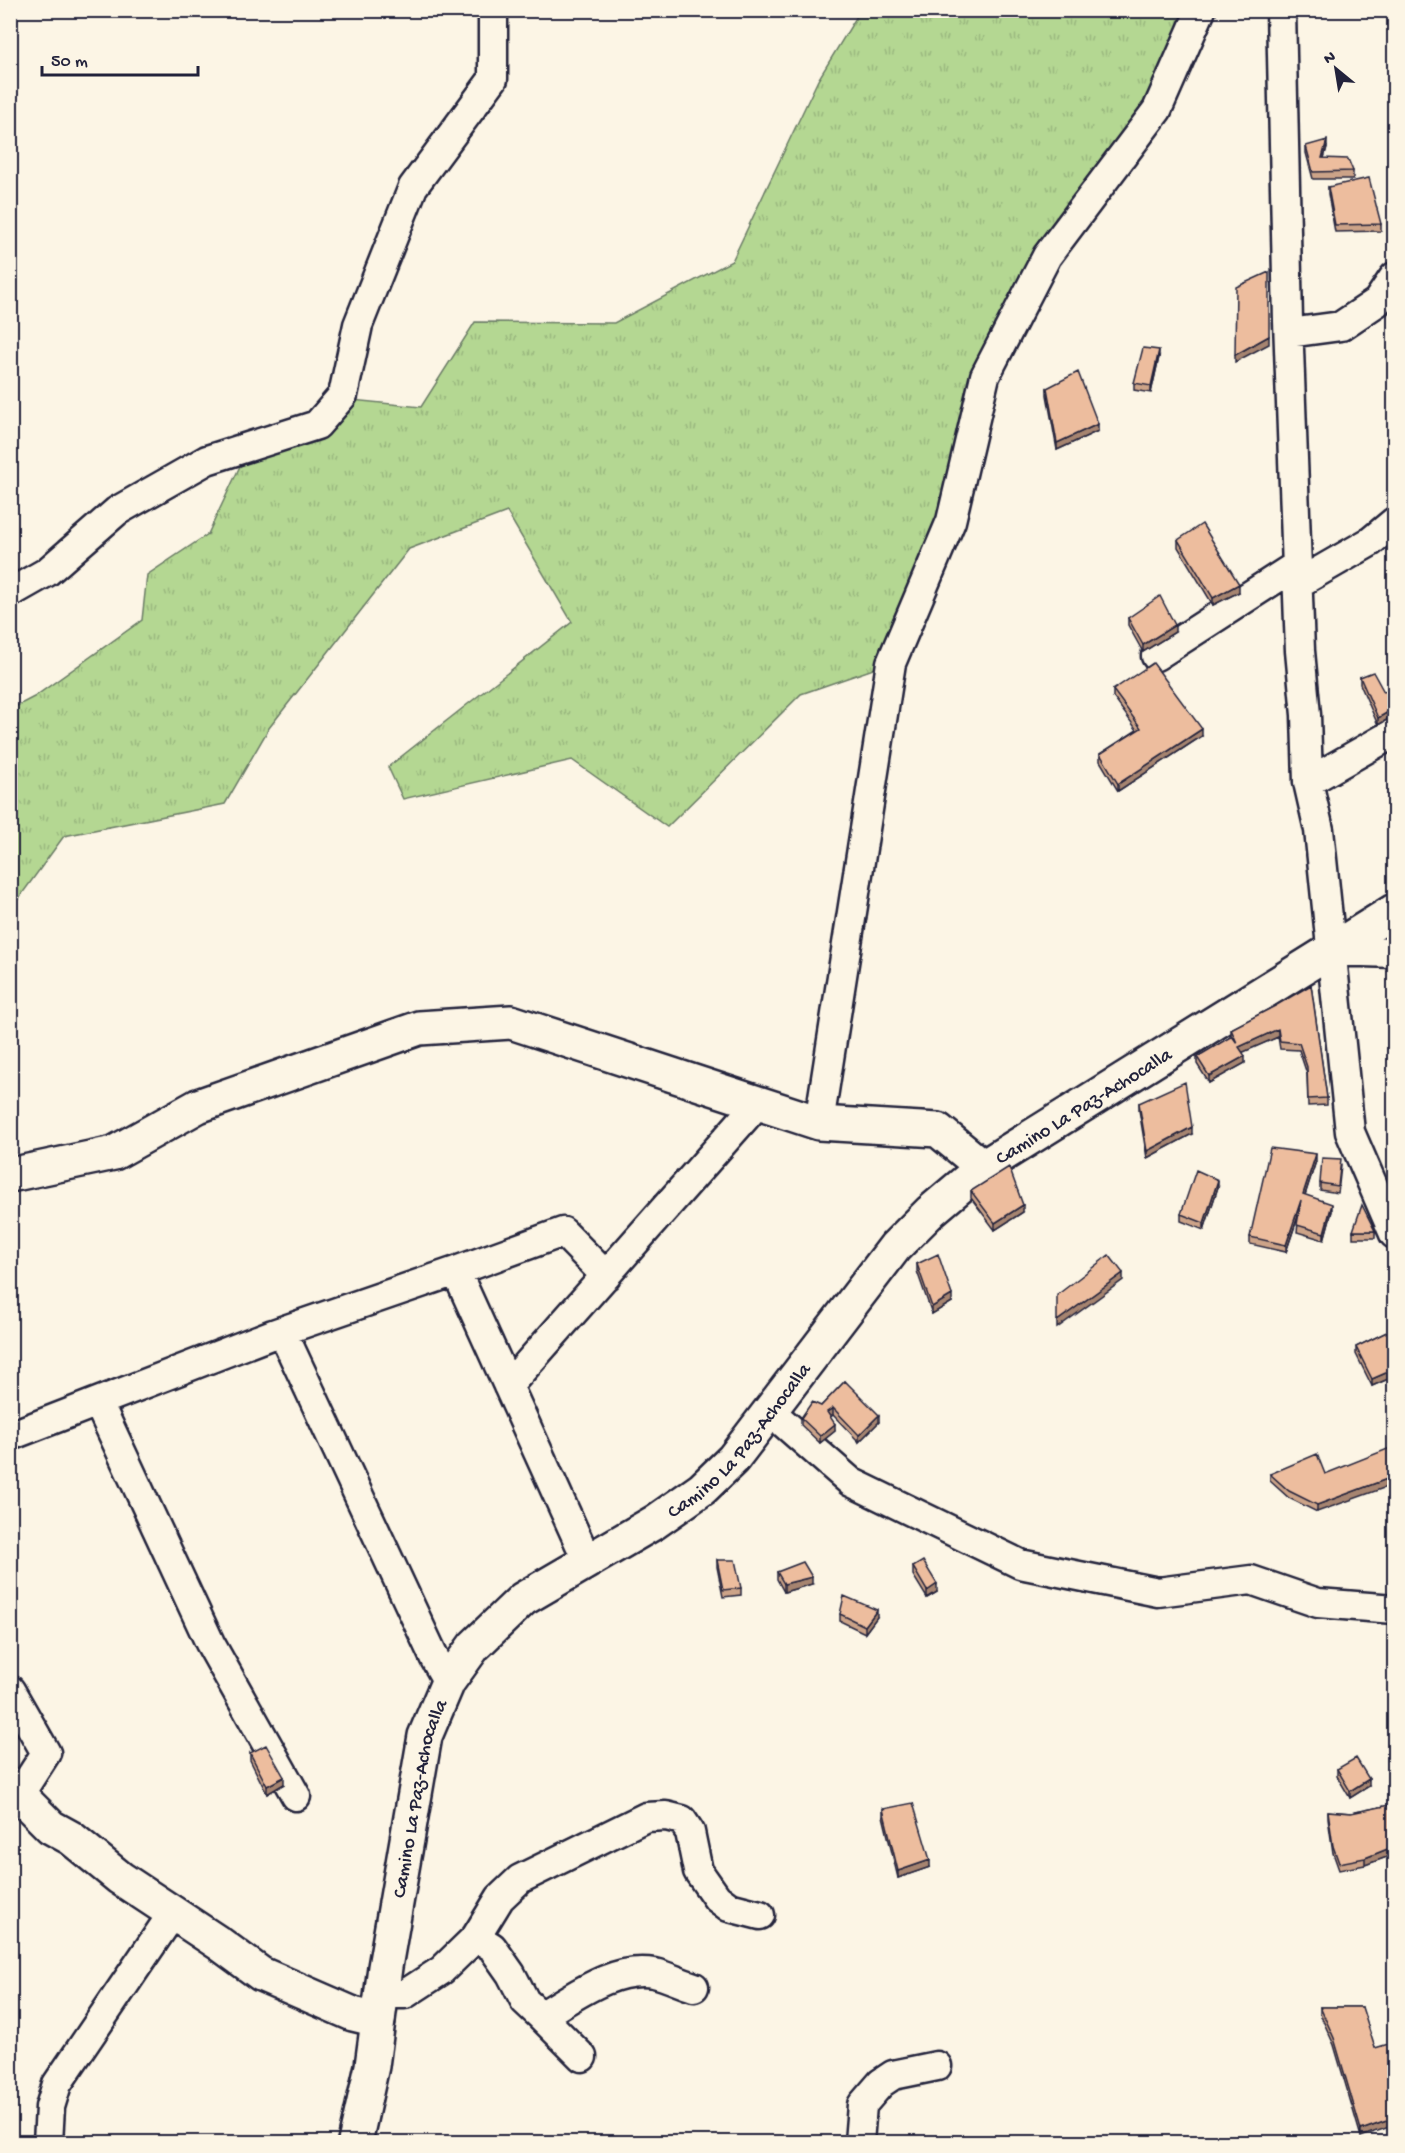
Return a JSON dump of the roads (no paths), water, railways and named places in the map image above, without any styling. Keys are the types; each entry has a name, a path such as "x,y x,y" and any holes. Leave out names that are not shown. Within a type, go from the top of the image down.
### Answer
{"main road":[{"name":"Camino La Paz-Achocalla","path":"355,2142 372,2066 425,1736 448,1682 474,1646 524,1599 655,1522 702,1489 733,1459 895,1247 931,1211 983,1167 1395,911"},
{"path":"10,1175 114,1153 198,1106 419,1028 511,1022 819,1123 938,1130 983,1167"},
{"path":"14,1796 51,1827 71,1838 120,1878 261,1974 353,2014 380,2007"}],"street":[{"path":"10,593 47,572 117,511 207,460 316,425 343,395 358,325 412,187 493,79 492,10"},
{"path":"819,1123 891,663 951,520 985,376 1047,256 1157,110 1201,10"},
{"path":"1281,10 1297,574 1308,782 1319,830 1350,1132 1395,1234"},
{"path":"1289,333 1341,326 1377,302 1395,277"},
{"path":"1156,656 1297,574 1370,542 1395,522"},
{"path":"1308,782 1395,733"},
{"path":"1331,951 1395,953"},
{"path":"508,1386 758,1103"},
{"path":"10,1436 282,1331 563,1232 606,1276"},
{"path":"456,1271 587,1560"},
{"path":"282,1331 435,1659 448,1682"},
{"path":"98,1402 210,1643 296,1796"},
{"path":"770,1411 851,1482 1020,1564 1158,1592 1251,1580 1318,1603 1395,1609"},
{"path":"10,1690 46,1753 14,1796"},
{"path":"380,2007 442,1970 476,1938 500,1898 520,1879 645,1817 666,1816 682,1820 690,1832 698,1871 717,1898 729,1907 760,1915"},
{"path":"48,2142 50,2107 57,2084 172,1913"},
{"path":"476,1938 492,1947 511,1974 525,2001 582,2057"},
{"path":"541,2016 612,1977 633,1972 654,1973 694,1987"},
{"path":"859,2142 862,2105 880,2083 893,2075 937,2066"}]}
